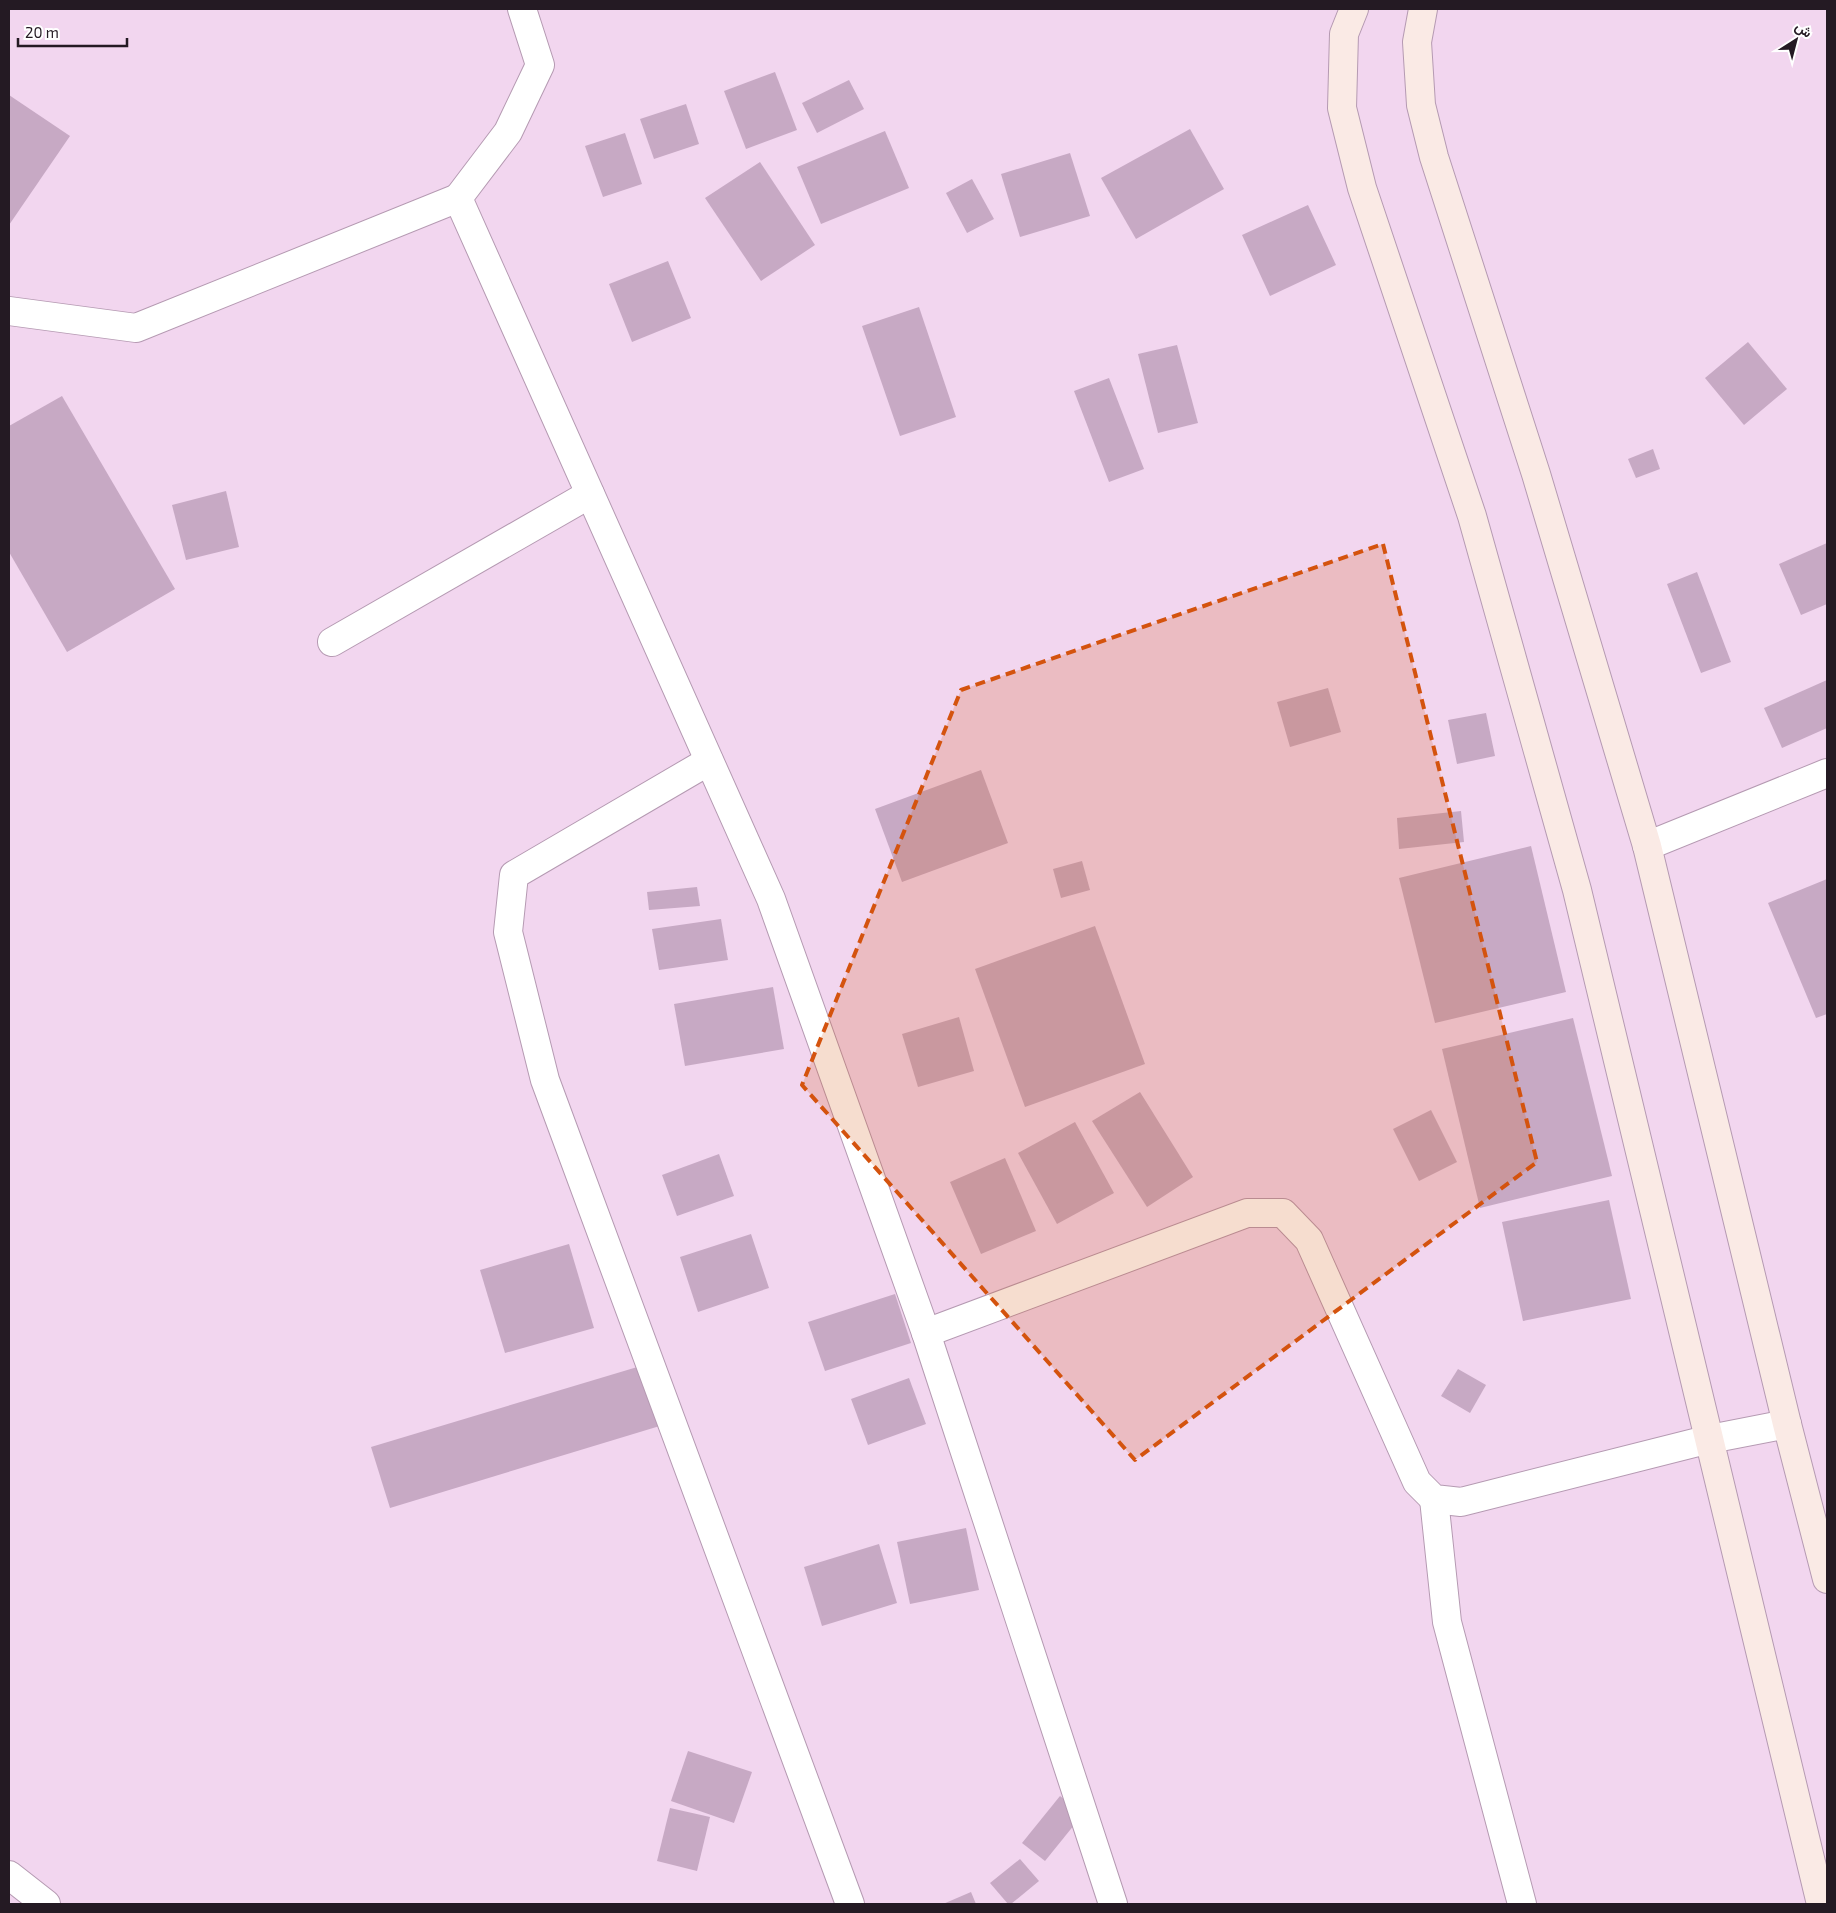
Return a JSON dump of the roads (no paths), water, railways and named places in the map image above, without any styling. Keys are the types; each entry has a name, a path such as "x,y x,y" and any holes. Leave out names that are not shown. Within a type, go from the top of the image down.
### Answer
{"main road":[{"path":"1354,9 1344,34 1342,108 1362,188 1472,516 1577,890 1821,1904"},
{"path":"1424,9 1417,42 1421,105 1434,157 1536,474 1647,846 1787,1424 1827,1580"}],"street":[{"path":"9,311 136,328 458,198 508,132 540,65 522,9"},
{"path":"458,198 771,899 926,1333 1113,1904"},
{"path":"332,642 590,494"},
{"path":"709,761 514,874 508,932 545,1080 850,1904"},
{"path":"1647,846 1827,773"},
{"path":"926,1333 1247,1213 1283,1213 1309,1240 1417,1482 1434,1499 1460,1502 1710,1439 1787,1424"},
{"path":"1434,1499 1447,1622 1522,1904"},
{"path":"9,1875 46,1904"}]}
